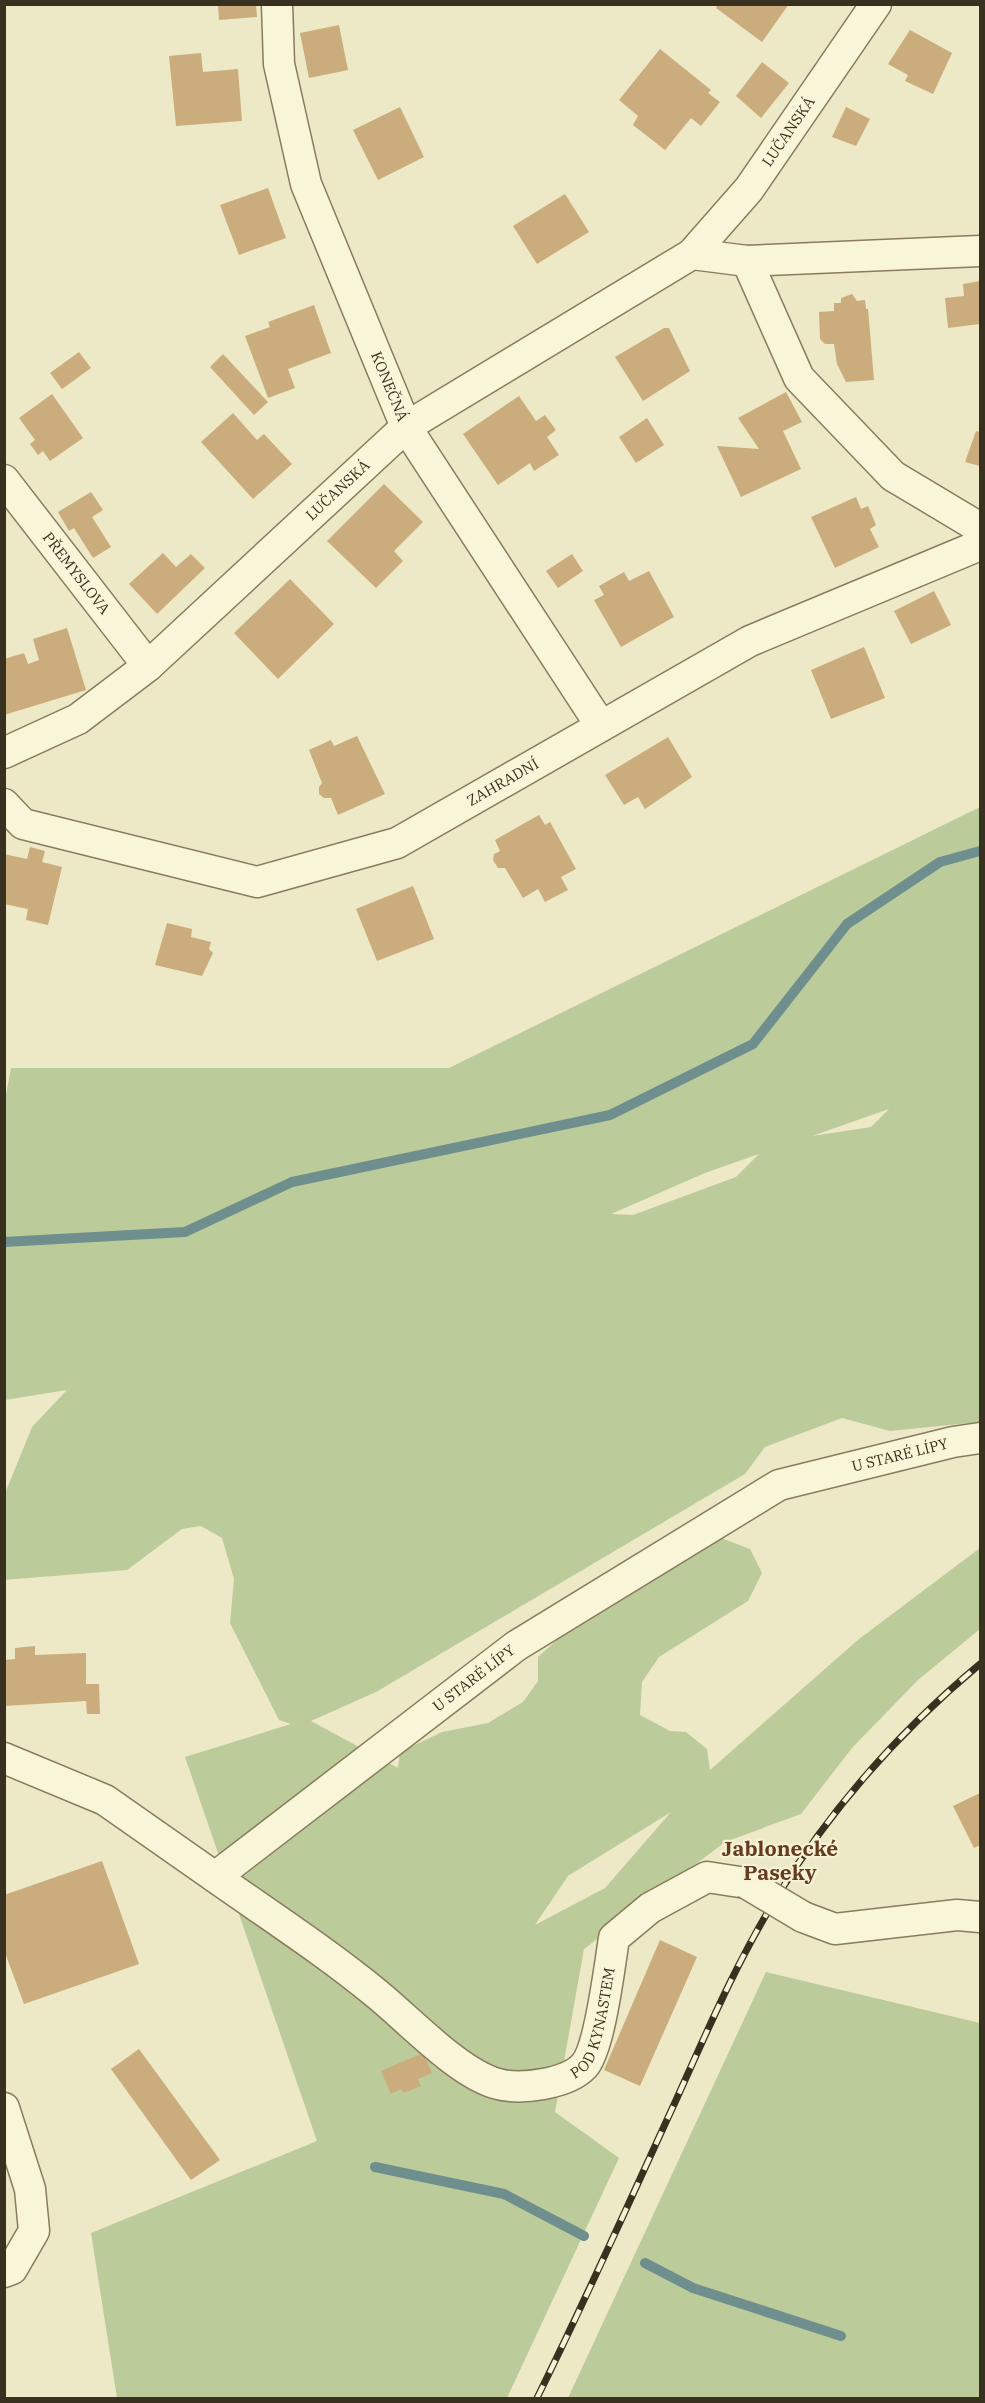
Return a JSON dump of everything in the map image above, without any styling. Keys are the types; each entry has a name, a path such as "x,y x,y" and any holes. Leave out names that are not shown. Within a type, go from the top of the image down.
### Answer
{"street":[{"name":"KONEČNÁ","path":"277,4 279,64 306,184 406,427 601,726"},
{"name":"LUČANSKÁ","path":"4,753 78,719 148,666 406,427 692,254 749,189 876,4"},
{"path":"692,254 747,261 981,251"},
{"path":"747,261 799,378 893,476 981,528"},
{"name":"PŘEMYSLOVA","path":"4,480 148,666"},
{"name":"ZAHRADNÍ","path":"4,804 23,824 257,882 397,843 750,641 981,545"},
{"name":"U STARÉ LÍPY","path":"214,1876 516,1646 779,1485 953,1442 981,1438"},
{"path":"4,1758 105,1800 214,1876"},
{"name":"POD KYNASTEM","path":"214,1876 376,1993 460,2064 496,2084 521,2088 566,2076 585,2066 597,2035 614,1938 650,1908 707,1877 746,1883 802,1917 835,1929 957,1915 981,1917"},
{"path":"4,2108 30,2189 34,2231 12,2269 4,2272"}],"green space":[{"path":"980,807 980,1422 890,1431 842,1418 765,1447 745,1474 376,1692 311,1721 398,1768 400,1752 442,1732 488,1723 523,1702 538,1681 538,1657 585,1614 716,1536 750,1549 762,1573 748,1601 659,1657 642,1682 640,1715 670,1731 686,1732 707,1749 710,1770 859,1639 980,1548 980,1629 918,1680 852,1748 801,1814 725,1842 584,1949 555,2112 619,2158 507,2398 117,2398 91,2233 317,2141 185,1757 291,1724 279,1720 230,1623 234,1579 222,1538 201,1526 182,1529 127,1570 4,1580 4,1496 32,1427 67,1390 5,1400 4,1106 11,1068 449,1068","holes":["889,1109 871,1127 812,1136","759,1154 736,1177 633,1215 611,1214 705,1173","671,1812 605,1888 535,1925 568,1876"]},
{"path":"766,1972 980,2023 980,2398 568,2398"}],"building":[{"path":"218,4 256,4 257,17 219,20"},
{"path":"718,4 789,4 762,42 716,8"},
{"path":"339,25 348,70 309,78 300,33"},
{"path":"910,30 952,53 933,94 905,81 908,75 888,64"},
{"path":"660,49 711,90 708,93 720,102 701,126 691,118 665,150 633,125 638,116 619,100"},
{"path":"201,53 203,72 238,69 242,121 176,126 169,56"},
{"path":"762,62 789,83 761,118 736,96"},
{"path":"400,107 424,157 378,180 353,130"},
{"path":"846,107 870,119 856,146 832,137"},
{"path":"268,188 286,238 239,255 220,205"},
{"path":"565,194 589,232 537,264 513,226"},
{"path":"980,281 980,324 948,328 945,298 964,296 963,284"},
{"path":"852,294 857,301 865,300 866,309 868,309 874,380 846,382 837,364 834,344 825,344 820,339 819,312 834,311 834,303 841,303 841,298"},
{"path":"314,305 331,353 288,369 295,388 268,398 245,336 270,327 268,322"},
{"path":"664,328 669,328 690,371 643,401 615,357"},
{"path":"79,352 91,368 62,389 50,373"},
{"path":"223,354 268,402 254,415 210,367"},
{"path":"786,392 802,422 783,431 801,469 741,497 717,446 759,449 738,418"},
{"path":"52,394 83,438 50,461 43,451 38,455 30,444 35,440 19,418"},
{"path":"519,396 536,421 545,415 556,430 547,437 559,455 534,471 530,463 498,485 463,434"},
{"path":"233,413 257,440 264,434 292,464 253,499 201,442"},
{"path":"647,418 664,445 636,463 619,437"},
{"path":"976,431 980,432 980,466 965,462"},
{"path":"384,484 423,522 394,551 403,561 376,588 327,541"},
{"path":"91,492 103,510 92,517 111,547 93,558 74,528 69,531 58,512"},
{"path":"856,497 861,509 868,506 876,525 870,529 879,547 835,568 811,517"},
{"path":"163,553 176,567 191,554 205,568 157,614 129,584"},
{"path":"572,554 583,571 558,588 546,571"},
{"path":"649,571 674,617 621,647 594,600 604,595 599,586 624,572 629,581"},
{"path":"290,579 334,624 278,679 234,633"},
{"path":"934,591 951,625 911,644 894,611"},
{"path":"67,628 86,690 4,715 4,659 24,653 28,664 39,660 33,639"},
{"path":"864,647 885,698 831,719 811,670"},
{"path":"357,736 385,794 338,815 331,798 324,798 319,794 319,787 322,783 309,750 331,740 334,746"},
{"path":"668,737 692,777 645,809 638,797 624,805 605,775"},
{"path":"539,815 545,825 550,822 576,869 561,877 568,890 545,902 538,889 523,898 505,868 498,868 493,860 494,854 500,851 495,840"},
{"path":"30,847 45,851 42,862 62,867 48,925 26,920 28,909 4,904 4,854 27,859"},
{"path":"413,886 434,939 377,961 356,909"},
{"path":"167,923 192,929 191,937 211,942 209,949 213,953 202,976 155,965"},
{"path":"35,1646 35,1655 86,1653 86,1684 99,1684 100,1714 87,1714 86,1701 4,1706 4,1660 15,1659 15,1648"},
{"path":"980,1793 980,1845 974,1848 953,1806"},
{"path":"102,1861 139,1964 24,2004 4,1950 4,1895"},
{"path":"660,1940 697,1957 640,2086 604,2070"},
{"path":"139,2049 220,2160 191,2180 111,2069"},
{"path":"423,2053 432,2073 418,2079 421,2086 404,2093 401,2089 391,2094 381,2071"}],"waterway":[{"path":"4,1242 185,1232 292,1182 610,1115 753,1044 847,924 940,862 980,851"},
{"path":"375,2167 504,2194 584,2236"},
{"path":"645,2263 693,2288 841,2336"}],"railway":[{"path":"537,2398 591,2286 724,1995 763,1919 821,1831 870,1771 923,1716 980,1664"}],"district":[{"name":"Jablonecké Paseky","path":"780,1861"}]}
